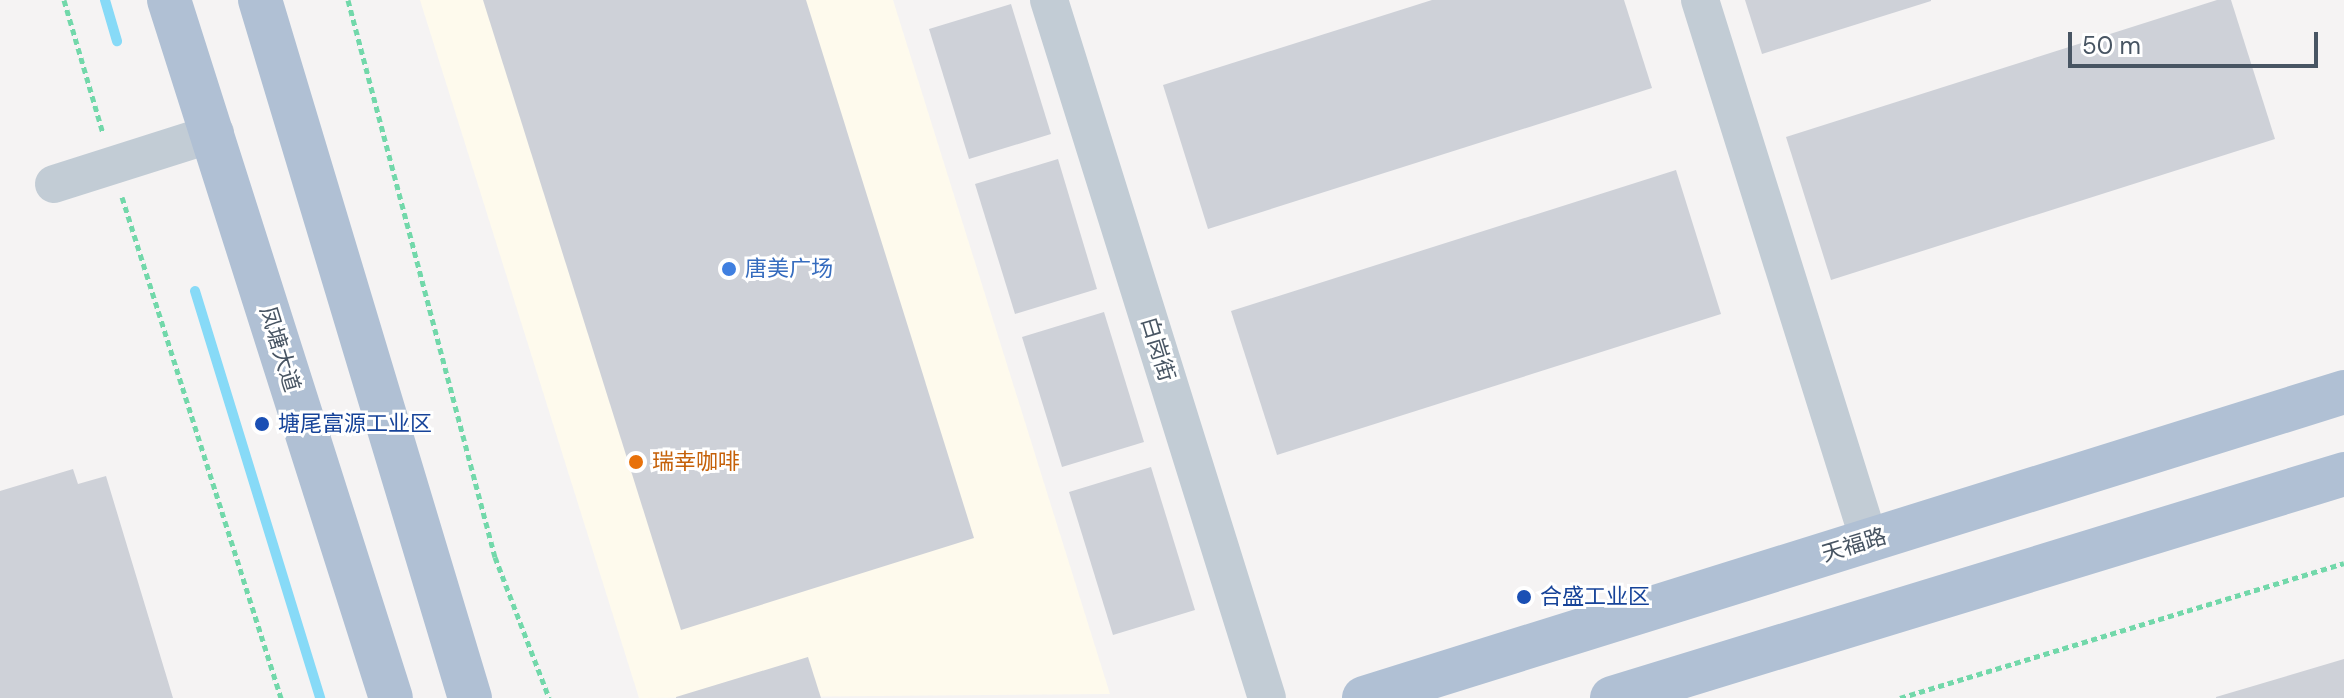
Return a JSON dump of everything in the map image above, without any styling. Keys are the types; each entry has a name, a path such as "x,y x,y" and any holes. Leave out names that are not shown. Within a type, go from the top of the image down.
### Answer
{"main road":[{"name":"凤塘大道","path":"169,0 215,133 391,698"},
{"path":"260,0 470,698"},
{"name":"天福路","path":"1364,698 2344,392"},
{"path":"1612,698 2344,474"}],"street":[{"name":"白岗街","path":"1049,0 1267,698"},
{"path":"1700,0 1869,540"},
{"path":"54,184 215,133"}],"path":[{"path":"64,0 112,166 281,698"},
{"path":"348,0 495,557 549,698"},
{"path":"1900,698 2344,563"}],"shaded area":[{"name":"唐美广场","path":"420,0 893,0 1110,694 639,698"}],"building":[{"name":"唐美广场","path":"483,0 806,0 974,538 681,630"},
{"path":"1432,0 1624,0 1652,88 1208,229 1163,85"},
{"path":"1745,0 1931,0 1931,1 1762,54"},
{"path":"2217,0 2231,0 2275,139 1831,280 1786,137"},
{"path":"1011,4 1051,134 969,159 929,29"},
{"path":"1058,159 1097,289 1015,314 975,184"},
{"path":"1676,170 1721,314 1277,455 1231,311"},
{"path":"1104,312 1144,442 1062,467 1022,337"},
{"path":"1151,467 1195,610 1113,635 1069,492"},
{"path":"73,469 78,484 106,476 173,698 0,698 0,491"},
{"path":"808,657 821,698 676,698 676,697"},
{"path":"2344,659 2344,698 2216,698 2216,697"}],"waterway":[{"path":"105,0 117,41"},
{"path":"195,291 320,698"}],"place":[{"name":"唐美广场","path":"729,269"},
{"name":"塘尾富源工业区","path":"262,424"},
{"name":"瑞幸咖啡","path":"636,462"},
{"name":"合盛工业区","path":"1524,597"}]}
